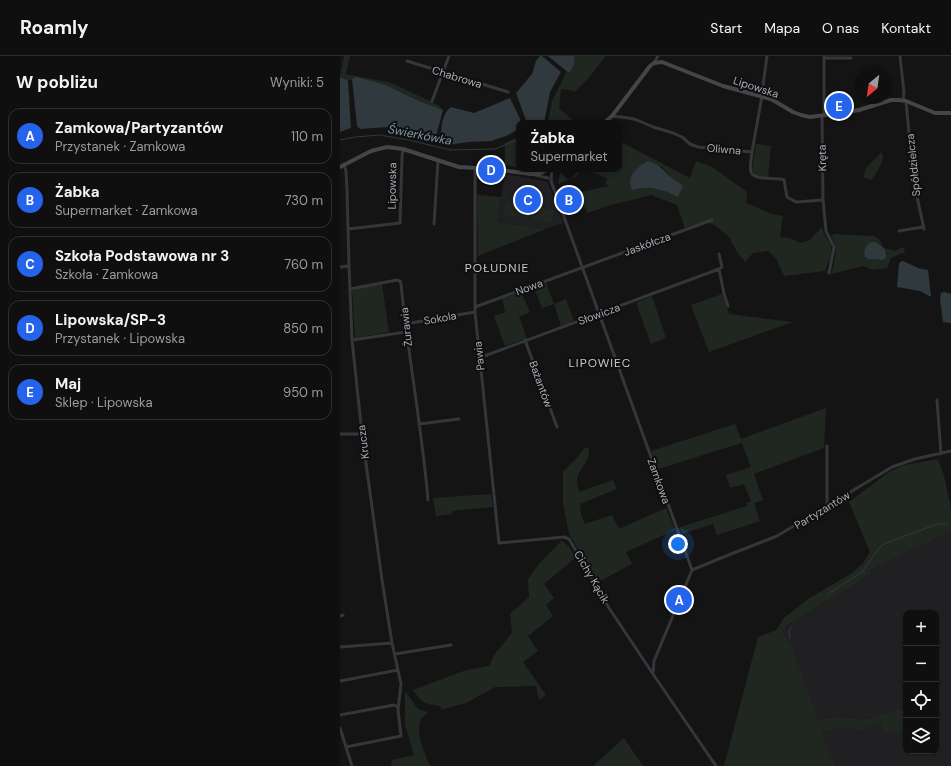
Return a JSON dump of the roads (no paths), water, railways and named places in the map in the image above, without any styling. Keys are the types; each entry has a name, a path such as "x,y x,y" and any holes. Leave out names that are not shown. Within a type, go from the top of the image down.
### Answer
{"street":[{"path":"432,101 449,56"},
{"path":"607,120 654,63 658,56"},
{"path":"752,152 764,86 767,56"},
{"name":"Spółdzielcza","path":"899,230 924,228 913,178 900,56"},
{"path":"824,57 850,58"},
{"name":"Kręta","path":"823,200 824,57"},
{"name":"Chabrowa","path":"407,61 508,92"},
{"name":"Lipowska","path":"654,63 662,62 723,86 771,99 801,115 823,116 859,110 891,100 904,101"},
{"path":"904,101 929,112 942,114 951,113"},
{"name":"Oliwna","path":"612,116 637,120 673,133 682,137 690,144 698,147 752,152 750,170 752,175 758,178 784,180 787,197 796,202 823,200"},
{"name":"Lipowska","path":"342,166 363,154 379,148 387,147 403,149 459,167 532,174 539,174 542,172"},
{"name":"Lipowska","path":"348,229 400,224 403,149"},
{"path":"434,224 438,161"},
{"name":"Krucza","path":"342,166 346,171 352,340 362,434 392,643 401,684 398,706 401,736 346,747"},
{"name":"Pawia","path":"475,168 475,312 499,543"},
{"path":"547,172 549,177"},
{"name":"Zamkowa","path":"551,172 549,177 692,570"},
{"path":"532,174 549,177"},
{"path":"823,200 826,231 834,247 829,273"},
{"name":"Jaskółcza","path":"582,268 712,220"},
{"path":"719,254 722,267 719,269 728,306"},
{"path":"340,267 349,266"},
{"name":"Nowa","path":"475,307 582,268"},
{"name":"Słowicza","path":"479,358 719,269"},
{"name":"Żurawia","path":"350,289 397,280 400,281 428,500"},
{"name":"Sokola","path":"405,324 475,312"},
{"path":"352,340 406,332"},
{"name":"Bażantów","path":"525,340 557,427"},
{"path":"937,400 941,454"},
{"path":"419,424 459,419"},
{"path":"340,434 362,434"},
{"path":"827,446 828,506"},
{"name":"Partyzantów","path":"692,570 777,536 892,467 915,459 951,451"},
{"name":"Cichy Kącik","path":"499,543 564,537 569,539 610,608 653,674"},
{"path":"692,570 654,661 653,674 716,766"},
{"path":"340,647 392,643"},
{"path":"395,654 451,645"},
{"path":"340,681 398,670"},
{"path":"340,715 394,705 398,706"},
{"path":"340,730 352,766"}],"water":[{"path":"540,56 542,56 561,72 550,92 545,120 526,120 516,93 532,74 536,61"},
{"path":"548,56 574,56 574,65 569,73"},
{"path":"340,77 348,81 351,128 340,132"},
{"path":"356,77 386,85 419,101 443,110 435,140 430,140 387,127 360,129 357,126 352,79"},
{"path":"510,98 521,120 516,120 516,131 491,141 448,145 441,142 443,118 451,107 474,113"},
{"path":"648,161 658,166 683,186 678,197 650,188 632,190 630,181 633,173"},
{"path":"875,242 885,249 886,257 883,260 869,259 864,255 866,246 869,243"},
{"path":"903,261 918,268 928,270 931,296 920,291 897,287 899,264"},
{"path":"944,292 951,294 951,323 943,322 940,299 941,293"}],"waterway":[{"name":"Świerkówka","path":"340,140 379,135 409,140 450,150 495,149 516,140"},
{"path":"828,594 862,572 880,547 886,543 937,524 946,524"},
{"path":"790,638 789,632 791,628"}],"place":[{"name":"Maj","path":"839,106"},
{"name":"Lipowska/SP-3","path":"491,170"},
{"name":"Szkoła Podstawowa nr 3","path":"528,200"},
{"name":"Żabka","path":"569,200"},
{"name":"Zamkowa/Partyzantów","path":"679,600"}],"district":[{"name":"POŁUDNIE","path":"497,268"},
{"name":"LIPOWIEC","path":"600,363"}]}
